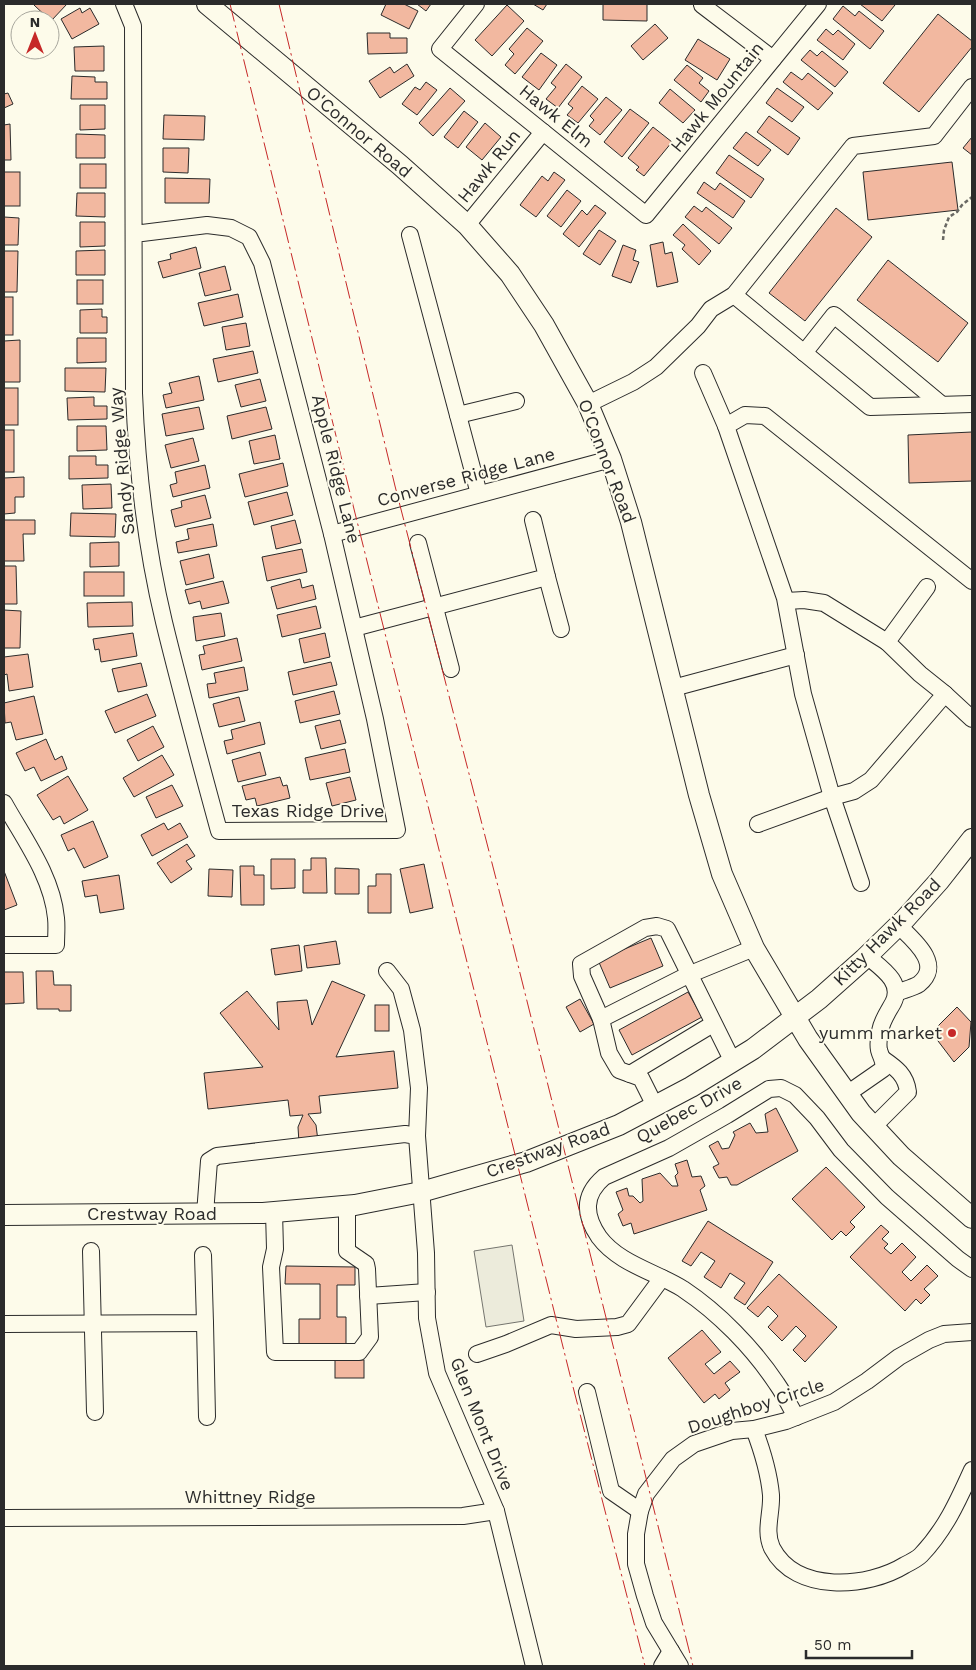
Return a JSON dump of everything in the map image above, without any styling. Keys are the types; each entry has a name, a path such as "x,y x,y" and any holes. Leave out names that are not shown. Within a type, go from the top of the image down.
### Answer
{"main road":[{"name":"O'Connor Road","path":"207,4 400,165 467,225 510,274 544,324 588,404 611,459 631,522 699,795 722,874 754,948 795,1016"},
{"name":"Kitty Hawk Road","path":"795,1016 819,999 898,925 939,881 972,839"},
{"name":"Crestway Road","path":"4,1215 274,1212 346,1206 421,1192 526,1162 619,1125 732,1062 795,1016"},
{"path":"795,1016 847,1094 873,1126 900,1156 972,1218"}],"street":[{"name":"Sandy Ridge Way","path":"124,4 133,26 141,79 134,234 136,433 149,545 164,620 219,831"},
{"name":"Hawk Elm","path":"476,4 440,49 646,215"},
{"path":"702,4 773,59"},
{"name":"Hawk Mountain","path":"646,215 818,4"},
{"path":"588,404 633,382 656,367 698,326 712,308 734,295 853,146 934,136 972,87"},
{"name":"Hawk Run","path":"467,225 543,132"},
{"name":"Apple Ridge Lane","path":"134,234 207,225 230,228 249,237 262,263 332,534 375,719 397,830"},
{"path":"410,235 479,494"},
{"path":"734,295 870,407 972,404"},
{"path":"804,353 834,315 942,405"},
{"path":"703,373 726,426 786,601 803,694 832,797 861,883"},
{"path":"458,415 516,401"},
{"path":"726,426 745,415 765,416 972,581"},
{"name":"Converse Ridge Lane","path":"332,534 611,459"},
{"path":"533,520 561,629"},
{"path":"418,543 451,669"},
{"path":"354,628 547,577"},
{"path":"886,642 927,587"},
{"path":"786,601 804,600 824,603 886,642 972,719"},
{"path":"673,688 796,655"},
{"path":"758,824 854,791 871,780 945,694"},
{"path":"4,803 43,872 50,890 56,918 56,945 4,945"},
{"name":"Texas Ridge Drive","path":"219,831 397,830"},
{"path":"896,993 919,984 925,976 929,965 925,954 898,925"},
{"path":"655,1106 641,1078 619,1070 609,1053 602,1019 582,976 581,964 645,928 657,926 667,929 732,1062"},
{"path":"602,1019 688,975 754,948"},
{"path":"847,1094 883,1069 883,1059 879,1050 880,1032 883,1020 894,1001 896,993 894,981 867,956"},
{"name":"Glen Mont Drive","path":"387,971 401,989 412,1030 419,1088 417,1136 426,1252 428,1326 436,1373 496,1511 534,1666"},
{"path":"630,1074 713,1024"},
{"path":"873,1126 908,1092 907,1083 903,1075 883,1059"},
{"name":"Quebec Drive","path":"796,1417 777,1384 724,1322 683,1289 621,1257 599,1237 589,1214 588,1199 596,1183 604,1177 669,1148 769,1089 781,1088 795,1095 817,1118 841,1150 887,1197 972,1269"},
{"path":"205,1214 209,1161 217,1156 405,1134 417,1136"},
{"path":"274,1212 275,1249 271,1267 274,1352 359,1352 370,1337 366,1264 347,1251 346,1206"},
{"path":"91,1251 95,1412"},
{"path":"203,1255 207,1417"},
{"path":"477,1354 506,1344 551,1324 576,1329 617,1327 628,1324 662,1278"},
{"path":"368,1296 427,1292"},
{"path":"4,1324 204,1323"},
{"name":"Doughboy Circle","path":"680,1666 654,1623 636,1564 636,1534 640,1511 646,1494 673,1459 694,1444 732,1431 754,1429 796,1417 834,1402 867,1381 899,1357 929,1340 944,1334 972,1332"},
{"path":"587,1392 610,1491 640,1511"},
{"path":"754,1429 767,1470 771,1497 768,1522 771,1545 776,1555 793,1571 811,1578 831,1582 869,1579 895,1571 920,1556 944,1527 956,1506 972,1470"},
{"name":"Whittney Ridge","path":"4,1518 463,1516 496,1511"},
{"path":"662,1666 671,1651"}],"path":[{"path":"943,240 944,230 949,217 972,197"}],"shaded area":[{"path":"512,1245 524,1321 486,1327 474,1251"}],"building":[{"path":"67,4 60,11 39,10 34,5"},
{"path":"386,4 404,4 418,11 409,29 381,15"},
{"path":"417,4 431,4 426,11"},
{"path":"533,4 547,4 543,10"},
{"path":"603,4 647,4 647,21 603,20"},
{"path":"860,4 894,4 895,5 882,21"},
{"path":"507,5 524,21 492,56 475,40"},
{"path":"843,6 855,16 859,11 884,31 870,49 833,19"},
{"path":"80,8 82,13 90,8 99,24 72,39 61,19"},
{"path":"938,14 972,41 972,47 919,112 883,83"},
{"path":"655,24 668,38 643,60 631,46"},
{"path":"527,28 543,41 515,74 505,65 514,54 509,49"},
{"path":"826,29 833,35 838,30 855,44 843,60 817,40"},
{"path":"367,33 390,33 390,38 407,38 407,53 368,54"},
{"path":"698,39 730,59 717,80 685,60"},
{"path":"104,46 104,71 75,71 74,47"},
{"path":"810,50 817,56 822,51 848,72 835,87 801,60"},
{"path":"541,53 557,65 539,90 522,77"},
{"path":"407,64 414,76 380,98 369,81 390,67 394,73"},
{"path":"566,64 582,77 558,108 546,99 556,87 551,83"},
{"path":"687,65 703,78 699,83 709,91 701,102 674,80"},
{"path":"791,72 802,80 808,73 833,93 818,110 783,82"},
{"path":"72,76 95,77 95,82 107,82 107,99 71,99"},
{"path":"426,82 437,90 417,115 402,104 415,87 420,90"},
{"path":"582,86 598,99 578,123 567,115 573,108 568,104"},
{"path":"450,88 465,101 433,136 419,123"},
{"path":"777,88 804,107 792,122 766,103"},
{"path":"670,89 695,110 683,123 659,103"},
{"path":"8,93 13,104 4,108 4,94"},
{"path":"606,97 622,110 600,135 589,126 594,120 590,116"},
{"path":"80,105 105,105 105,129 80,130"},
{"path":"630,109 649,123 622,157 604,142"},
{"path":"464,111 478,122 458,148 444,137"},
{"path":"164,115 205,116 204,140 163,139"},
{"path":"769,116 800,138 788,155 757,132"},
{"path":"485,123 501,137 482,160 466,147"},
{"path":"10,124 11,160 4,160 4,125"},
{"path":"653,127 672,142 644,176 636,170 639,167 628,158"},
{"path":"746,132 771,150 758,166 733,148"},
{"path":"76,134 105,135 105,158 76,158"},
{"path":"972,137 972,155 963,148"},
{"path":"163,148 189,148 188,173 163,172"},
{"path":"729,155 764,179 751,198 716,173"},
{"path":"952,162 958,210 868,220 863,172"},
{"path":"80,164 106,164 106,188 80,188"},
{"path":"4,172 20,172 20,206 4,206"},
{"path":"554,172 565,180 536,217 520,205 542,176 548,181"},
{"path":"165,178 210,179 209,203 165,203"},
{"path":"704,182 715,190 720,183 745,201 733,218 697,193"},
{"path":"567,190 581,201 561,227 547,216"},
{"path":"77,193 105,193 105,217 76,216"},
{"path":"595,205 606,213 579,247 563,234 582,210 587,215"},
{"path":"694,206 702,212 706,207 732,228 719,244 685,217"},
{"path":"836,208 872,237 805,321 769,293"},
{"path":"4,217 19,218 18,245 4,245"},
{"path":"80,222 105,222 105,246 80,247"},
{"path":"683,224 711,251 699,265 682,249 685,245 673,235"},
{"path":"599,230 616,241 600,265 583,254"},
{"path":"663,242 665,254 672,252 678,282 657,287 650,245"},
{"path":"623,245 636,250 633,260 639,262 631,283 612,276"},
{"path":"196,247 201,268 163,278 158,262 171,259 170,254"},
{"path":"105,250 105,275 76,275 76,251"},
{"path":"4,251 18,251 17,292 4,292"},
{"path":"888,260 968,323 938,362 857,300"},
{"path":"225,266 231,290 205,296 199,273"},
{"path":"77,280 103,280 103,304 77,304"},
{"path":"238,294 243,317 204,326 198,303"},
{"path":"4,297 13,297 13,335 4,335"},
{"path":"102,309 102,317 107,317 107,333 80,333 80,310"},
{"path":"246,323 250,346 226,350 222,327"},
{"path":"77,338 106,338 106,362 77,363"},
{"path":"20,340 20,382 4,382 4,341"},
{"path":"253,351 258,373 218,382 213,359"},
{"path":"65,368 106,368 105,392 65,391"},
{"path":"199,376 204,400 166,408 163,395 172,393 169,383"},
{"path":"260,379 266,401 241,407 235,385"},
{"path":"4,388 18,388 18,425 4,425"},
{"path":"94,397 94,406 107,406 107,419 68,420 67,398"},
{"path":"199,407 204,429 166,436 162,414"},
{"path":"266,407 272,429 232,439 227,416"},
{"path":"77,426 106,426 107,450 77,451"},
{"path":"4,430 14,430 14,472 4,472"},
{"path":"972,432 972,481 909,483 908,435"},
{"path":"275,435 280,459 254,464 249,441"},
{"path":"193,438 199,461 171,468 165,445"},
{"path":"69,456 96,456 96,465 108,465 108,478 69,479"},
{"path":"283,463 288,486 245,497 239,474"},
{"path":"205,465 210,488 173,497 170,485 177,483 175,472"},
{"path":"24,477 24,497 15,497 15,513 4,514 4,478"},
{"path":"111,484 112,508 83,509 82,485"},
{"path":"287,492 293,515 254,525 248,502"},
{"path":"205,495 211,518 175,527 171,510 182,507 181,501"},
{"path":"71,513 116,514 115,537 70,536"},
{"path":"4,520 35,520 35,534 23,534 24,561 4,561"},
{"path":"295,520 301,543 276,549 271,526"},
{"path":"213,524 217,546 178,553 176,542 189,539 187,529"},
{"path":"119,542 119,566 90,567 90,543"},
{"path":"302,549 307,572 267,581 262,557"},
{"path":"209,554 214,578 186,585 180,561"},
{"path":"4,566 16,566 17,604 4,604"},
{"path":"84,572 124,572 124,596 84,596"},
{"path":"300,579 302,588 313,585 316,599 277,609 271,587"},
{"path":"223,581 229,603 202,609 200,601 189,604 185,590"},
{"path":"132,602 133,626 88,627 87,603"},
{"path":"316,606 321,628 282,637 277,615"},
{"path":"4,610 21,611 20,648 4,648"},
{"path":"221,613 225,636 196,641 193,617"},
{"path":"133,633 137,656 101,662 99,649 95,650 93,639"},
{"path":"325,633 330,657 304,663 299,639"},
{"path":"237,638 242,661 202,670 199,655 205,654 203,646"},
{"path":"28,654 33,687 9,691 7,674 4,675 4,657"},
{"path":"331,662 337,685 293,695 288,672"},
{"path":"141,663 147,686 118,692 112,669"},
{"path":"244,667 248,690 209,698 207,684 216,683 214,673"},
{"path":"334,691 340,714 300,723 295,701"},
{"path":"147,694 156,716 115,733 105,711"},
{"path":"34,696 43,734 16,740 11,722 5,723 4,703"},
{"path":"239,697 245,721 219,727 213,704"},
{"path":"340,720 346,743 321,749 315,726"},
{"path":"260,722 265,744 227,754 224,741 233,739 231,730"},
{"path":"153,726 164,747 138,761 127,740"},
{"path":"46,739 55,760 62,756 67,769 41,781 34,767 25,771 16,753"},
{"path":"345,749 350,772 310,780 305,758"},
{"path":"260,752 266,775 238,782 232,760"},
{"path":"162,755 174,775 134,797 123,778"},
{"path":"68,776 88,810 64,824 60,816 53,820 37,795"},
{"path":"280,777 283,786 287,785 290,798 257,806 255,798 246,800 242,786"},
{"path":"350,777 356,800 332,806 326,783"},
{"path":"172,785 183,806 156,818 146,797"},
{"path":"93,821 108,857 84,868 74,848 68,851 61,835"},
{"path":"164,823 168,830 180,823 188,837 152,856 141,835"},
{"path":"187,844 195,856 186,861 192,869 171,883 157,863"},
{"path":"311,858 326,858 327,893 303,893 303,870 311,870"},
{"path":"271,859 295,859 295,888 271,889"},
{"path":"424,864 433,908 410,913 400,869"},
{"path":"240,866 254,866 254,875 264,875 264,905 241,905"},
{"path":"335,868 359,869 359,894 335,894"},
{"path":"209,869 233,870 232,897 208,896"},
{"path":"4,871 17,905 4,910"},
{"path":"376,874 391,874 391,913 368,913 368,886 376,886"},
{"path":"119,875 124,909 100,913 97,895 85,897 82,881"},
{"path":"651,938 663,966 610,988 598,960"},
{"path":"336,941 340,964 307,968 304,946"},
{"path":"299,945 302,971 275,975 271,949"},
{"path":"36,971 53,971 54,985 71,985 71,1011 37,1009"},
{"path":"4,972 23,972 24,1003 4,1004"},
{"path":"332,981 365,995 336,1057 394,1051 398,1088 319,1096 321,1113 308,1114 316,1125 318,1141 299,1143 298,1127 303,1115 290,1116 288,1100 208,1109 204,1073 263,1067 220,1013 247,991 279,1030 277,1002 307,1000 312,1025"},
{"path":"688,992 702,1017 632,1055 619,1030"},
{"path":"580,999 594,1024 580,1032 566,1007"},
{"path":"375,1005 389,1005 389,1031 375,1031"},
{"name":"yumm market","path":"957,1007 971,1022 969,1047 954,1062 935,1037 935,1029"},
{"path":"776,1108 798,1151 737,1185 731,1185 727,1177 719,1178 713,1167 719,1164 709,1146 718,1141 722,1149 729,1148 735,1135 733,1132 750,1123 756,1133 768,1132 765,1114"},
{"path":"687,1160 692,1177 701,1176 705,1186 700,1190 707,1210 634,1234 631,1223 623,1226 618,1214 623,1210 616,1192 627,1188 629,1196 633,1196 640,1203 643,1201 642,1179 660,1173 672,1186 678,1186 675,1176 678,1173 675,1164"},
{"path":"826,1167 865,1207 850,1222 855,1227 846,1236 841,1231 832,1240 792,1199"},
{"path":"708,1221 773,1262 745,1305 734,1298 745,1283 730,1273 721,1288 704,1277 715,1261 701,1252 691,1266 682,1261"},
{"path":"881,1225 889,1232 882,1239 888,1244 884,1248 891,1254 902,1243 916,1257 902,1272 911,1281 927,1265 938,1276 924,1289 930,1295 921,1304 916,1299 905,1311 850,1257"},
{"path":"286,1266 355,1267 355,1285 337,1285 337,1317 346,1317 346,1345 299,1344 299,1319 320,1319 320,1284 285,1284"},
{"path":"779,1274 837,1327 805,1362 793,1350 806,1336 796,1326 782,1341 768,1327 778,1316 768,1306 758,1317 747,1308"},
{"path":"702,1330 721,1352 705,1364 714,1374 730,1361 740,1372 725,1383 730,1390 719,1399 715,1394 704,1403 668,1358"},
{"path":"335,1360 364,1360 364,1378 335,1378"}],"power":[{"path":"230,4 571,1379 645,1666"},
{"path":"279,4 395,486 510,933 693,1666"}],"place":[{"name":"yumm market","path":"952,1033"}]}
